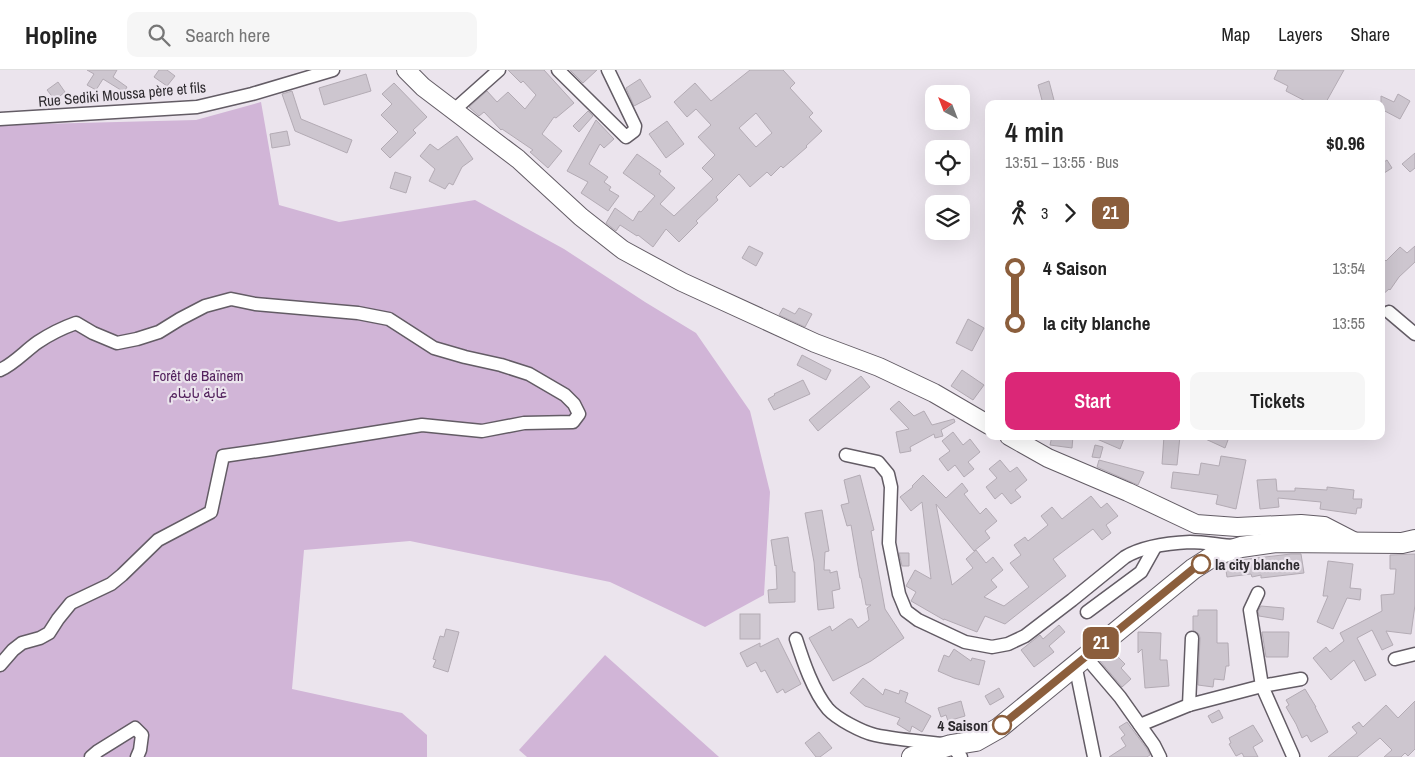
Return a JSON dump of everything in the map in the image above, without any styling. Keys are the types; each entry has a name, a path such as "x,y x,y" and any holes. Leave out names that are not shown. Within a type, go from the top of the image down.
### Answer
{"main road":[{"path":"912,757 956,751 999,728 1193,569 1215,556 1241,547 1276,542 1402,543 1415,540"}],"street":[{"name":"Rue Sediki Moussa père et fils","path":"0,119 197,107 252,94 329,70"},
{"path":"406,70 423,86 518,159 581,217 623,250 700,291 815,343 879,367 934,393 985,423"},
{"path":"454,110 499,70"},
{"path":"558,70 626,137 634,131 635,126 608,70"},
{"path":"0,370 52,333 76,322 93,333 117,342 137,339 159,332 205,306 231,299 255,304 358,313 389,319 434,348 529,374 565,395 574,404 579,414 573,422 524,424 482,431 422,425 223,456 210,512 158,540 111,584 71,603 58,619 50,634 22,643 13,650 0,666"},
{"path":"1390,312 1415,334"},
{"path":"1016,440 1048,458 1128,492 1196,524 1237,527 1301,524 1324,526 1355,542"},
{"path":"846,454 878,462 888,474 891,487 889,543 900,594 906,611 918,620 964,642 992,647 1008,644 1025,636 1135,551 1190,542 1241,547"},
{"path":"1087,612 1141,572 1155,547"},
{"path":"1258,594 1250,610 1262,686 1293,756"},
{"path":"1189,705 1192,638"},
{"path":"796,639 804,663 828,709 847,723 873,735 956,751"},
{"path":"1395,659 1415,654"},
{"path":"1080,660 1120,697 1160,757"},
{"path":"1080,660 1094,757"},
{"path":"1140,726 1189,705 1262,686 1300,679"},
{"path":"91,757 98,750 135,728 142,735 137,757"}],"green space":[{"name":"Forêt de Baïnem غابة باينام","path":"261,102 279,205 339,222 475,200 564,249 696,333 750,411 770,492 764,595 705,627 610,582 410,541 304,550 292,689 402,713 427,735 427,757 0,757 0,125 196,120"},
{"path":"605,655 719,757 527,757 519,750"}],"building":[{"path":"87,70 117,70 113,77 127,87 124,92 103,79 96,90 87,85 94,74"},
{"path":"159,70 167,70 175,76 167,86 154,77"},
{"path":"508,70 544,70 574,103 556,118 554,117 542,134 562,151 548,168 530,152 533,150 501,130 484,112 479,116 469,107 487,91 497,102 508,92 525,109 536,95 523,81 521,83"},
{"path":"570,70 597,70 583,83"},
{"path":"750,70 783,70 795,83 790,88 813,113 809,117 822,131 783,168 781,166 771,176 767,172 750,187 739,174 716,197 718,200 696,221 698,223 679,242 666,229 653,247 638,235 620,225 616,231 606,223 615,208 633,221 639,211 641,212 655,196 623,173 637,154 661,171 659,174 675,188 660,204 674,216 713,179 702,168 715,155 698,137 711,125 696,109 687,117 674,102 695,83 711,101","holes":["756,113 772,133 756,147 739,128"]},
{"path":"1278,70 1344,70 1327,100 1303,100 1286,91 1288,86 1274,79"},
{"path":"366,74 371,91 324,105 319,88"},
{"path":"640,79 651,97 634,106 626,88"},
{"path":"1049,81 1054,100 1042,100 1038,85"},
{"path":"58,82 65,92 55,100 47,90"},
{"path":"394,83 427,117 413,130 416,133 390,158 381,149 398,132 381,115 392,104 382,94"},
{"path":"292,91 301,119 352,140 347,153 295,131 282,94"},
{"path":"1398,94 1410,101 1400,119 1385,111 1385,100 1381,100 1381,96 1394,102"},
{"path":"588,111 593,116 579,132 573,126"},
{"path":"596,120 614,139 604,148 600,144 589,164 608,177 604,182 611,187 609,190 619,196 608,211 581,193 588,182 567,171"},
{"path":"667,121 684,144 666,158 649,134"},
{"path":"287,131 290,145 272,148 270,134"},
{"path":"457,136 473,159 462,167 453,185 449,183 445,189 429,181 435,169 420,156 430,144 438,150"},
{"path":"1415,153 1415,168 1410,172 1402,164"},
{"path":"1387,160 1392,168 1385,172 1385,161"},
{"path":"395,172 411,177 406,193 390,188"},
{"path":"749,246 763,253 756,266 742,258"},
{"path":"1415,246 1415,262 1399,277 1390,290 1385,292 1385,260 1400,247 1407,253"},
{"path":"783,308 795,314 799,308 812,314 805,327 779,315"},
{"path":"968,319 984,328 972,351 956,343"},
{"path":"802,355 831,370 826,380 797,365"},
{"path":"962,370 984,385 973,400 951,386"},
{"path":"861,376 870,387 818,431 809,420"},
{"path":"803,380 810,394 774,410 768,399 774,394"},
{"path":"899,401 914,416 924,411 932,425 954,419 955,422 941,430 943,436 935,438 934,434 910,447 911,451 900,453 896,432 909,429 890,409"},
{"path":"953,432 963,445 970,439 980,452 968,462 974,469 964,477 955,465 948,471 939,459 950,451 942,441"},
{"path":"1051,440 1073,440 1072,448 1050,445"},
{"path":"1099,440 1123,440 1120,449"},
{"path":"1164,440 1180,440 1177,465 1162,464"},
{"path":"1208,440 1228,440 1225,448"},
{"path":"1095,445 1103,447 1100,458 1092,457"},
{"path":"1221,456 1246,460 1236,509 1216,504 1218,495 1171,488 1173,472 1199,475 1201,463 1219,466"},
{"path":"1000,460 1010,472 1017,467 1027,480 1015,490 1021,497 1011,504 1002,493 995,499 986,487 997,478 989,469"},
{"path":"1099,460 1144,472 1138,485 1097,467"},
{"path":"860,475 874,530 871,531 885,609 904,638 871,661 833,681 809,638 830,626 832,631 849,619 852,619 858,628 869,620 867,608 871,605 866,605 851,525 847,526 841,505 849,503 844,480"},
{"path":"923,475 946,498 962,483 968,491 964,494 980,514 986,508 997,521 985,531 990,538 974,551 936,504 952,585 973,568 966,559 976,550 986,563 993,557 1003,570 991,580 997,587 984,597 1004,606 1029,587 1010,563 1021,555 1014,545 1025,537 1028,541 1048,525 1041,516 1052,507 1062,519 1091,496 1101,508 1107,503 1118,516 1106,525 1111,533 1102,540 1093,529 1053,559 1066,576 1005,624 985,616 977,632 944,620 911,601 916,592 906,586 915,570 931,579 922,502 911,511 900,497 913,487"},
{"path":"1276,479 1277,491 1295,491 1295,488 1327,490 1327,487 1354,490 1353,499 1362,499 1361,508 1357,508 1356,514 1320,509 1321,502 1278,498 1279,507 1260,509 1257,480"},
{"path":"822,510 829,551 825,552 824,570 830,570 830,573 837,571 840,589 832,591 834,608 818,610 814,562 805,513"},
{"path":"788,537 793,572 795,572 795,602 769,603 768,590 777,589 776,565 771,540"},
{"path":"899,553 909,553 909,566 902,566"},
{"path":"1301,554 1304,573 1261,578 1261,575 1252,577 1251,574 1227,577 1225,564 1239,560"},
{"path":"1415,554 1415,605 1411,634 1386,631 1393,645 1382,650 1372,630 1357,638 1376,675 1365,681 1354,660 1331,680 1313,658 1326,647 1330,652 1344,641 1340,633 1382,611 1381,595 1394,594 1396,569 1390,569 1390,555"},
{"path":"1328,561 1353,564 1350,588 1361,589 1360,600 1347,598 1333,629 1317,622 1328,596 1323,596"},
{"path":"1261,606 1284,608 1283,620 1259,616 1258,611"},
{"path":"1198,610 1217,610 1217,643 1228,643 1229,666 1226,666 1224,680 1214,679 1213,687 1198,685 1200,638 1199,634 1193,630 1193,616 1198,616"},
{"path":"740,614 760,614 760,639 740,639"},
{"path":"1059,625 1065,632 1049,646 1054,652 1034,667 1021,650 1040,635 1043,639"},
{"path":"446,629 459,632 448,672 433,667 436,660 433,659 440,636 444,637"},
{"path":"1138,632 1161,633 1160,660 1167,660 1169,686 1145,688 1142,649 1138,653"},
{"path":"1262,632 1289,632 1288,657 1266,657"},
{"path":"778,638 801,684 785,693 783,689 777,693 765,670 761,672 756,662 747,667 740,653 760,643 760,647"},
{"path":"954,649 971,661 972,658 985,661 979,685 938,671 944,655 949,657"},
{"path":"1112,651 1125,664 1121,668 1131,679 1122,687 1100,661"},
{"path":"863,678 883,695 885,689 899,694 900,690 908,693 905,702 931,716 922,732 912,726 910,732 897,724 900,718 865,706 850,693"},
{"path":"999,688 1004,697 990,705 985,696"},
{"path":"1305,689 1328,732 1311,742 1307,735 1302,738 1286,707 1289,705 1286,700"},
{"path":"961,701 965,716 948,721 946,715 941,717 938,708"},
{"path":"1415,701 1415,749 1408,756 1405,753 1401,757 1384,757 1392,750 1380,738 1357,757 1328,757 1357,733 1352,727 1359,722 1363,727 1386,705 1398,718"},
{"path":"1219,710 1223,718 1212,723 1208,716"},
{"path":"1127,722 1147,749 1150,755 1147,757 1109,757 1126,746 1121,738 1125,735 1119,727"},
{"path":"1253,725 1263,741 1253,747 1258,757 1244,757 1242,753 1236,756 1229,744 1231,743 1229,738"},
{"path":"819,732 832,748 820,757 816,757 805,743"}],"bus line":[{"name":"21","path":"1002,725 1075,664 1201,564"}],"place":[{"name":"la city blanche","path":"1201,564"},
{"name":"4 Saison","path":"1002,725"}]}
